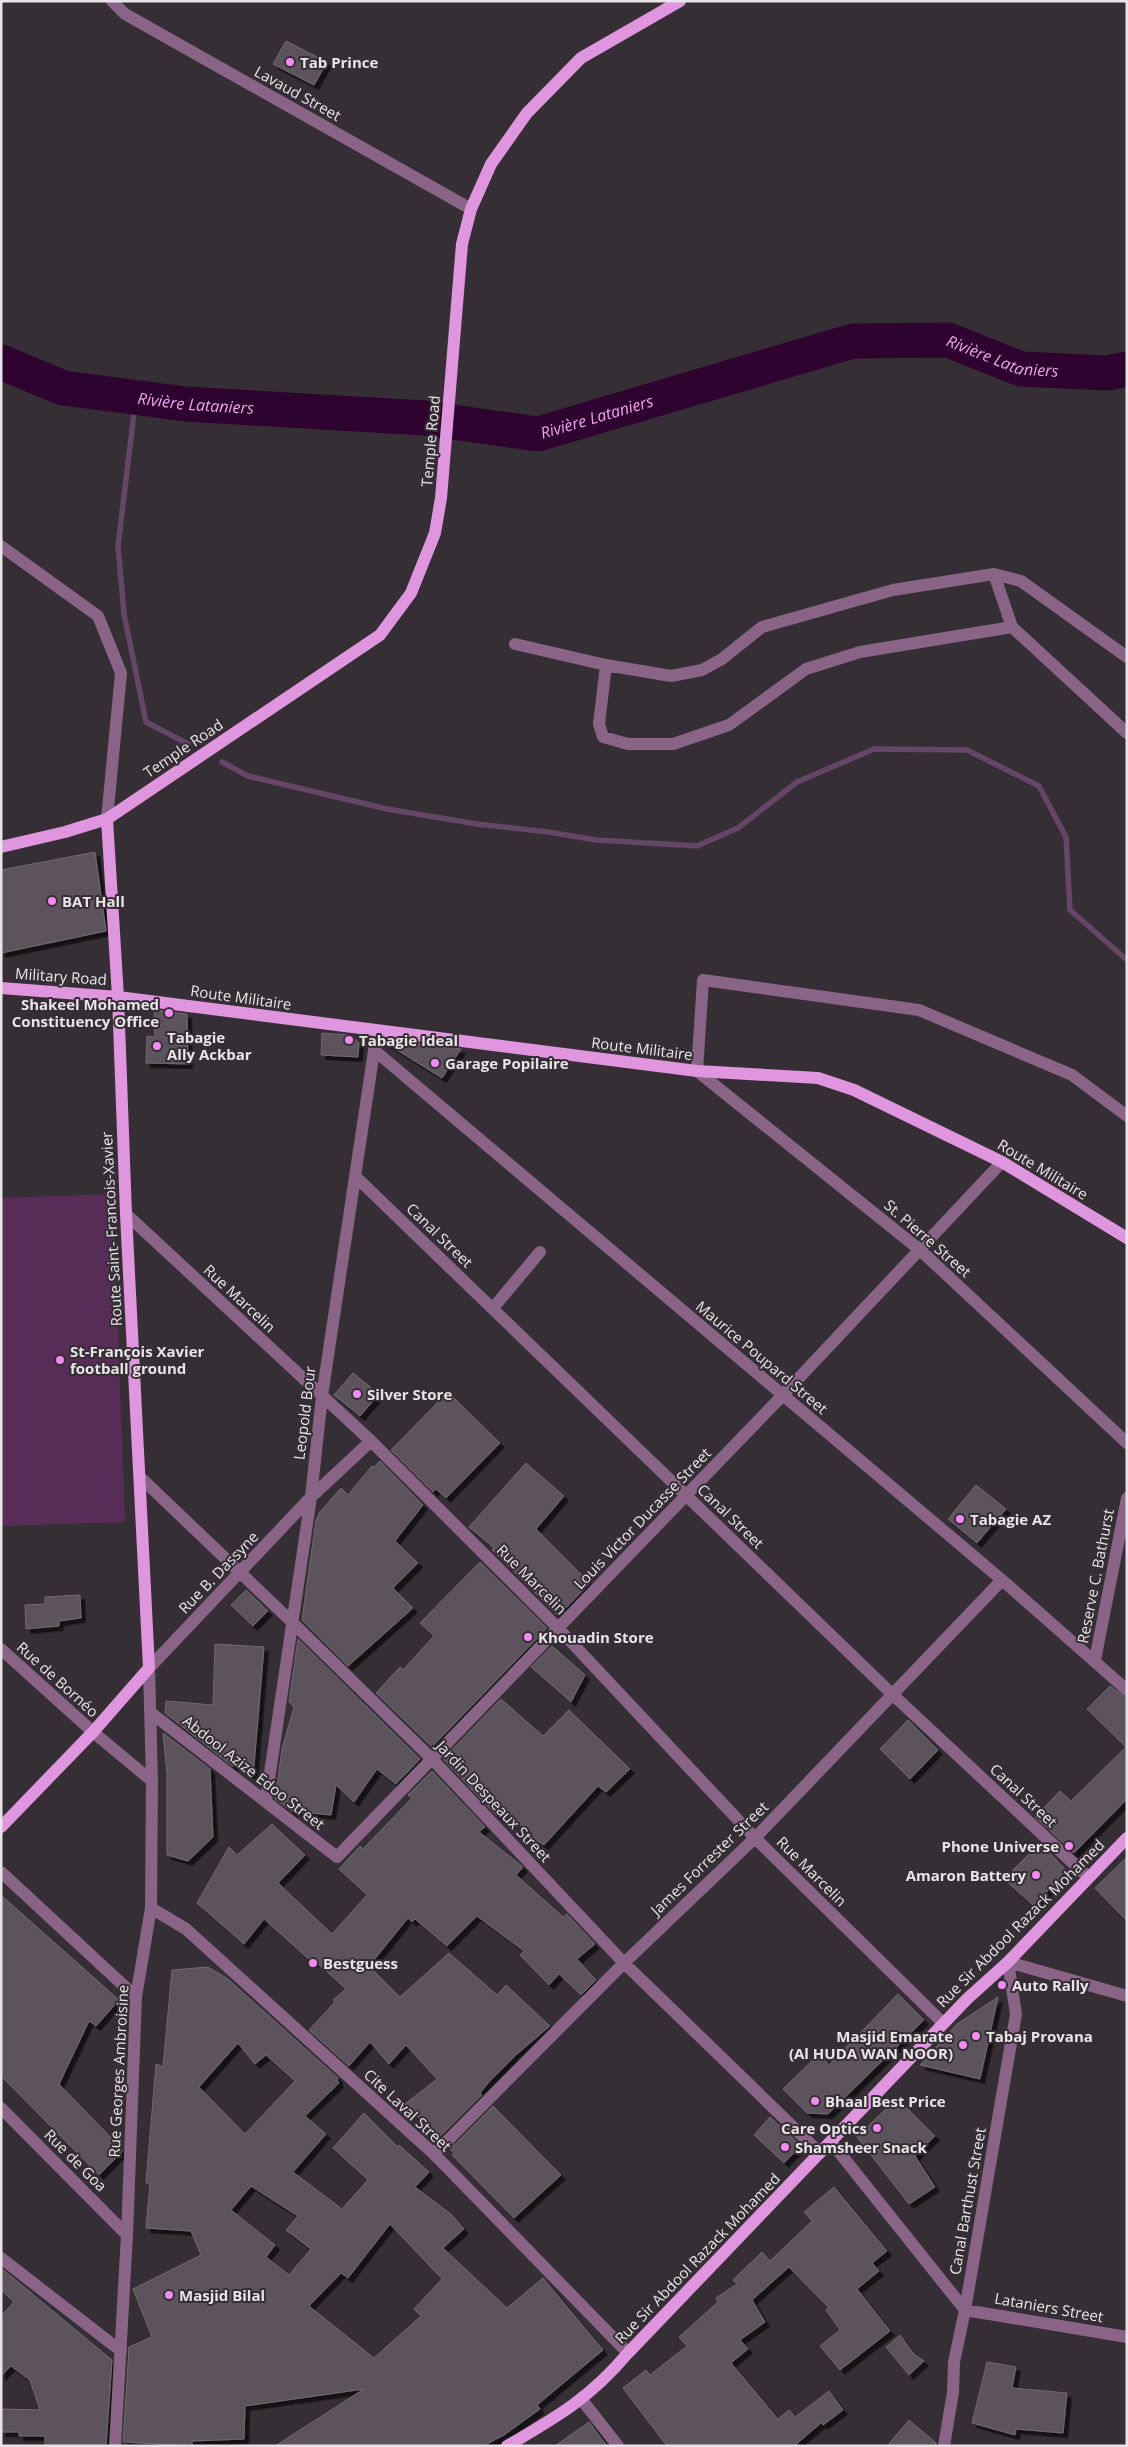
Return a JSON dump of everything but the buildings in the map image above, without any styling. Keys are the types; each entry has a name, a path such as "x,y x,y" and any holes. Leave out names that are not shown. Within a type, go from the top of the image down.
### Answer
{"main road":[{"name":"Temple Road","path":"1,847 65,832 106,819 380,635 411,592 435,533 441,498 462,244 471,210 491,164 527,113 582,58 680,1"},
{"name":"Route Saint- Francois-Xavier","path":"106,819 118,996 126,1214 148,1668"},
{"name":"Military Road","path":"1,988 118,996"},
{"name":"Route Militaire","path":"118,996 697,1071 818,1078 854,1090 1002,1162 1127,1238"},
{"path":"1,1827 93,1732 148,1668"},
{"name":"Rue Sir Abdool Razack Mohamed","path":"507,2446 582,2400 606,2379 628,2353 944,2023 1008,1962 1127,1838"}],"street":[{"name":"Lavaud Street","path":"112,1 125,14 471,210"},
{"path":"1,546 98,616 122,673 106,819"},
{"path":"994,574 1012,628 1127,733"},
{"path":"516,644 606,666 671,676 702,670 722,658 762,627 893,590 994,574 1021,581 1127,657"},
{"path":"606,666 598,724 603,737 628,744 673,744 729,725 806,669 860,652 1012,628"},
{"path":"697,1071 703,980 919,1010 1072,1075 1127,1116"},
{"name":"Leopold Bour","path":"266,1800 310,1497 322,1396 377,1031"},
{"name":"Maurice Poupard Street","path":"374,1050 1002,1580 1127,1690"},
{"name":"St. Pierre Street","path":"697,1071 920,1250 1127,1442"},
{"path":"782,1396 1002,1162"},
{"name":"Canal Street","path":"355,1176 892,1694 1088,1877"},
{"name":"Rue Marcelin","path":"126,1214 371,1441 558,1628 755,1838 944,2023"},
{"path":"493,1308 540,1252"},
{"name":"Louis Victor Ducasse Street","path":"337,1858 782,1396"},
{"name":"Rue B. Dassyne","path":"148,1668 310,1497 371,1441"},
{"name":"Jardin Despeaux Street","path":"140,1478 291,1621 432,1759 624,1962 820,2153"},
{"name":"Reserve C. Bathurst","path":"1095,1660 1127,1498"},
{"name":"James Forrester Street","path":"434,2154 624,1962 755,1838 1002,1580"},
{"name":"Rue de Bornéo","path":"1,1649 93,1732 152,1780"},
{"name":"Rue Georges Ambroisine","path":"115,2446 127,2235 136,1997 151,1908 152,1780 148,1668"},
{"name":"Abdool Azize Edoo Street","path":"150,1712 266,1800 337,1858"},
{"path":"1,1872 136,1997"},
{"name":"Cite Laval Street","path":"151,1908 186,1930 434,2154 628,2353"},
{"path":"1008,1962 1127,1996"},
{"name":"Canal Barthust Street","path":"944,2446 953,2392 954,2362 965,2310 1016,2014 1008,1962"},
{"name":"Rue de Goa","path":"1,2108 127,2235"},
{"path":"831,2142 965,2310"},
{"path":"1,2258 121,2351"},
{"name":"Lataniers Street","path":"965,2310 1127,2337"},
{"path":"582,2400 618,2446"}],"shaded area":[{"name":"St-François Xavier football ground","path":"113,1194 125,1522 1,1526 1,1198"}],"waterway":[{"name":"Rivière Lataniers","path":"1,362 63,388 186,404 424,418 538,434 853,341 948,340 1021,369 1107,373 1127,369"},
{"path":"136,397 118,546 124,614 146,722 188,744"},
{"path":"222,762 248,776 387,809 477,824 597,840 697,846 738,828 797,782 874,749 967,750 1039,786 1066,837 1070,910 1127,960"}],"place":[{"name":"Tab Prince","path":"290,62"},
{"name":"BAT Hall","path":"52,901"},
{"name":"Shakeel Mohamed Constituency Office","path":"169,1013"},
{"name":"Tabagie Ideal","path":"349,1040"},
{"name":"Tabagie Ally Ackbar","path":"157,1046"},
{"name":"Garage Popilaire","path":"435,1063"},
{"name":"St-François Xavier football ground","path":"60,1360"},
{"name":"Silver Store","path":"357,1394"},
{"name":"Tabagie AZ","path":"960,1519"},
{"name":"Khouadin Store","path":"528,1637"},
{"name":"Phone Universe","path":"1069,1846"},
{"name":"Amaron Battery","path":"1036,1875"},
{"name":"Bestguess","path":"313,1963"},
{"name":"Auto Rally","path":"1002,1985"},
{"name":"Tabaj Provana","path":"976,2036"},
{"name":"Masjid Emarate (Al HUDA WAN NOOR)","path":"963,2045"},
{"name":"Bhaal Best Price","path":"815,2101"},
{"name":"Care Optics","path":"877,2128"},
{"name":"Shamsheer Snack","path":"785,2147"},
{"name":"Masjid Bilal","path":"169,2295"}]}
